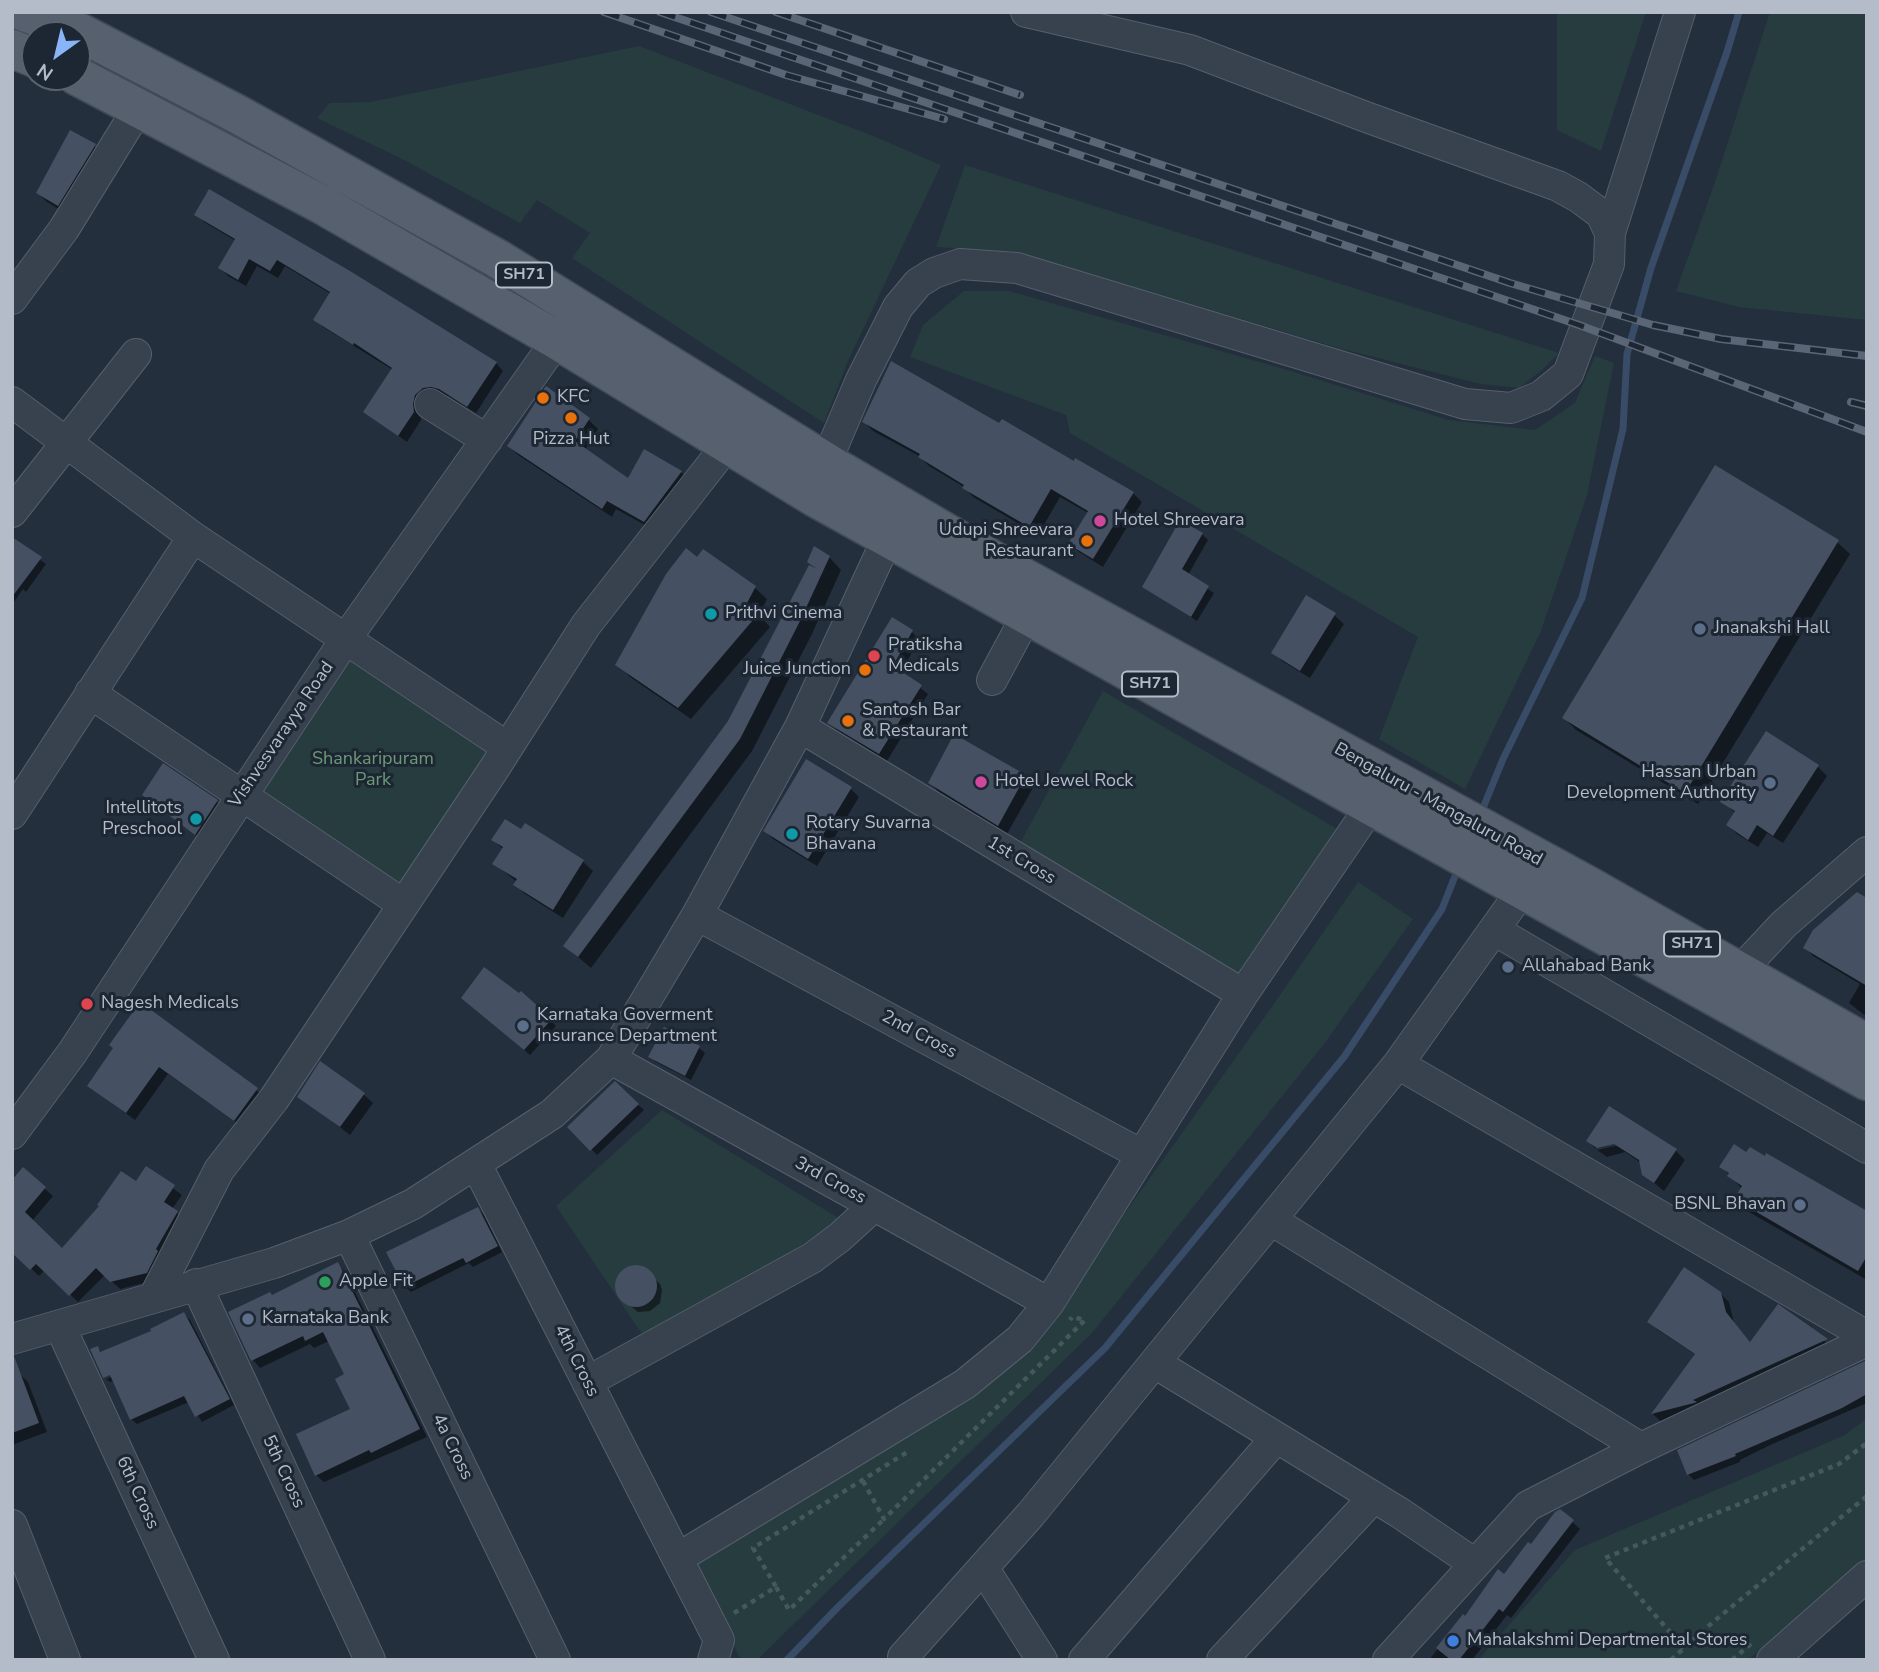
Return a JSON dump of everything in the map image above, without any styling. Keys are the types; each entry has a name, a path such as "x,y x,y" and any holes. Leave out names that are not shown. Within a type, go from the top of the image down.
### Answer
{"main road":[{"name":"SH71","path":"24,12 75,30 237,114 498,259 579,308 819,479 895,522"},
{"name":"SH71","path":"91,83 321,204 557,340 727,445 819,479"},
{"path":"557,340 579,308"},
{"name":"Bengaluru - Mangaluru Road","path":"895,522 1007,569 1418,812"},
{"name":"Bengaluru - Mangaluru Road","path":"895,522 1027,615 1371,806 1418,812"},
{"name":"SH71","path":"1418,812 1520,868"},
{"name":"Bengaluru - Mangaluru Road","path":"1520,868 1740,971 1867,1044"},
{"name":"Bengaluru - Mangaluru Road","path":"1520,868 1867,1081"}],"street":[{"path":"1026,12 1190,50 1558,186 1601,215 1610,233"},
{"path":"819,479 856,391 898,307 918,283 934,273 960,264 1017,268 1465,404 1511,408 1541,396 1568,374 1609,264 1610,233 1680,12"},
{"path":"12,299 64,229 139,107"},
{"name":"Vishvesvarayya Road","path":"12,1133 72,1053 345,640 557,340"},
{"path":"12,512 136,354"},
{"path":"12,402 193,537 507,747"},
{"path":"430,404 487,440"},
{"path":"154,1297 219,1170 274,1099 586,625 727,445"},
{"path":"12,1339 274,1263 349,1234 413,1204 552,1114 611,1059 697,915 800,727 895,522"},
{"path":"12,814 193,537"},
{"path":"992,680 1027,615"},
{"path":"90,693 403,904"},
{"name":"1st Cross","path":"800,727 1243,994"},
{"path":"678,1558 965,1384 1020,1339 1056,1314 1142,1155 1243,994 1371,806"},
{"path":"1740,971 1784,924 1866,852"},
{"path":"903,1659 984,1569 1398,1064 1494,930 1520,868"},
{"name":"2nd Cross","path":"697,915 1142,1155"},
{"path":"1494,930 1867,1148"},
{"name":"3rd Cross","path":"611,1059 874,1206 1056,1314"},
{"path":"1398,1064 1867,1336"},
{"name":"4th Cross","path":"476,1164 719,1640 713,1660"},
{"path":"587,1382 812,1258 874,1206"},
{"path":"1271,1220 1641,1448"},
{"name":"4a Cross","path":"349,1234 555,1660"},
{"name":"5th Cross","path":"196,1284 370,1660"},
{"name":"6th Cross","path":"60,1326 214,1660"},
{"path":"1388,1660 1528,1506 1641,1448 1867,1341"},
{"path":"1155,1363 1374,1497 1475,1564"},
{"path":"1084,1660 1276,1437"},
{"path":"1222,1660 1374,1497"},
{"path":"12,1525 65,1660"},
{"path":"984,1569 1042,1660"},
{"path":"1772,1660 1867,1576"}],"path":[{"path":"919,1445 753,1548 789,1610 1085,1320 1056,1314"},
{"path":"1684,1648 1605,1558 1839,1464 1867,1443"},
{"path":"863,1481 884,1519"},
{"path":"1671,1660 1713,1622 1867,1496"},
{"path":"733,1614 776,1587"}],"green space":[{"path":"1557,12 1646,12 1601,151 1557,130"},
{"path":"1770,12 1867,12 1867,320 1739,307 1676,291 1714,185"},
{"path":"639,46 941,165 848,361 824,423 572,258 590,233 537,200 520,223 402,159 317,118 330,103 371,102"},
{"path":"965,165 1559,353 1519,388 1481,384 1342,349 1016,252 936,247"},
{"path":"964,291 1009,291 1284,369 1449,420 1535,430 1575,403 1595,356 1614,363 1587,495 1541,631 1465,789 1379,739 1418,637 1070,433 1066,415 910,357 923,325"},
{"name":"Shankaripuram Park","path":"348,650 495,747 400,892 253,793"},
{"path":"1103,691 1339,830 1241,976 1019,845"},
{"path":"1358,882 1413,919 1324,1044 1092,1333 757,1660 741,1660 693,1563 1036,1338"},
{"path":"662,1110 840,1219 760,1273 644,1337 556,1206"},
{"path":"1867,1418 1867,1559 1748,1660 1478,1660 1575,1550 1845,1435"}],"building":[{"path":"70,130 96,144 58,206 36,193"},
{"path":"209,189 350,271 497,362 467,407 439,389 423,388 415,395 414,412 398,436 363,412 392,368 313,320 330,292 277,260 270,271 249,259 238,280 218,268 235,239 194,215"},
{"path":"891,361 999,423 1002,419 1134,492 1093,559 1068,544 1088,511 1051,489 1029,527 962,488 964,485 918,457 920,454 862,422"},
{"path":"546,386 590,418 575,441 628,478 644,449 682,471 644,522 607,501 602,509 507,446"},
{"name":"Jnanakshi Hall","path":"1715,465 1839,540 1685,793 1562,718"},
{"path":"1180,520 1203,533 1182,569 1209,586 1191,617 1142,587"},
{"path":"12,537 42,557 12,597"},
{"path":"814,546 830,556 740,739 578,957 563,946 728,721 809,565 817,569 807,562"},
{"path":"686,548 697,557 703,549 756,586 746,605 759,613 678,708 615,665 666,574"},
{"path":"1306,595 1336,613 1300,671 1271,653"},
{"path":"892,617 913,630 893,666 922,685 879,754 827,723"},
{"name":"Hassan Urban Development Authority","path":"1766,731 1819,765 1773,836 1757,825 1748,840 1726,825 1735,811 1720,802"},
{"path":"954,734 1026,775 998,826 928,783"},
{"path":"806,759 852,787 808,859 763,831"},
{"name":"Intellitots Preschool","path":"163,763 218,800 195,835 142,795"},
{"path":"505,819 521,829 525,823 584,860 553,910 513,885 517,879 492,864 503,847 491,840"},
{"path":"1857,892 1867,898 1867,986 1803,948 1813,930"},
{"path":"484,967 519,993 521,991 552,1019 524,1050 461,998"},
{"path":"140,1002 258,1088 234,1121 159,1067 126,1113 87,1086 113,1048 109,1045"},
{"path":"664,1027 700,1046 685,1076 648,1057"},
{"path":"320,1061 365,1093 340,1127 297,1097"},
{"path":"615,1081 639,1104 590,1151 567,1127"},
{"path":"1609,1106 1677,1149 1654,1183 1642,1175 1639,1160 1614,1144 1597,1148 1586,1141"},
{"name":"BSNL Bhavan","path":"1734,1144 1746,1152 1750,1147 1765,1156 1766,1153 1867,1211 1867,1256 1858,1271 1734,1199 1742,1186 1719,1167"},
{"path":"146,1166 175,1185 164,1202 178,1211 156,1249 158,1251 147,1273 110,1282 96,1268 69,1296 36,1264 30,1270 12,1253 12,1180 23,1167 46,1187 25,1212 62,1248 99,1206 97,1205 121,1171 136,1181"},
{"path":"478,1207 498,1246 466,1263 463,1258 404,1287 386,1252"},
{"path":"338,1262 420,1429 315,1476 296,1434 350,1409 335,1379 344,1374 323,1332 305,1341 303,1336 251,1361 228,1312 270,1292 272,1295"},
{"path":"636,1265 651,1271 657,1286 651,1301 636,1307 621,1301 615,1286 621,1271"},
{"path":"1684,1267 1721,1292 1726,1312 1750,1342 1778,1304 1828,1339 1693,1400 1697,1402 1651,1414 1695,1354 1647,1322"},
{"path":"184,1312 230,1399 195,1417 184,1396 130,1420 110,1375 103,1378 90,1349 98,1346 100,1352 151,1331 150,1329"},
{"path":"14,1356 39,1423 12,1433 12,1357"},
{"path":"1867,1360 1867,1394 1842,1408 1735,1454 1736,1456 1687,1475 1677,1450"},
{"path":"1560,1509 1574,1520 1503,1612 1499,1609 1459,1660 1451,1660 1436,1648 1463,1614 1465,1616 1498,1569 1504,1574 1528,1542 1531,1544"}],"waterway":[{"path":"1481,813 1503,759 1582,598 1623,429 1627,354 1651,268 1739,12"},
{"path":"787,1660 838,1607 1105,1348 1344,1057 1442,909 1459,866"}],"railway":[{"path":"604,12 786,75 944,119"},
{"path":"660,12 1579,325 1867,432"},
{"path":"711,12 1510,283 1653,325 1721,339 1867,356"},
{"path":"776,12 1020,95"},
{"path":"1851,402 1867,406"}],"place":[{"name":"KFC","path":"543,398"},
{"name":"Pizza Hut","path":"571,418"},
{"name":"Hotel Shreevara","path":"1100,521"},
{"name":"Udupi Shreevara Restaurant","path":"1087,541"},
{"name":"Prithvi Cinema","path":"711,614"},
{"name":"Jnanakshi Hall","path":"1700,629"},
{"name":"Pratiksha Medicals","path":"874,656"},
{"name":"Juice Junction","path":"865,670"},
{"name":"Santosh Bar & Restaurant","path":"848,721"},
{"name":"Hotel Jewel Rock","path":"981,782"},
{"name":"Hassan Urban Development Authority","path":"1770,783"},
{"name":"Intellitots Preschool","path":"196,819"},
{"name":"Rotary Suvarna Bhavana","path":"792,834"},
{"name":"Allahabad Bank","path":"1508,967"},
{"name":"Nagesh Medicals","path":"87,1004"},
{"name":"Karnataka Goverment Insurance Department","path":"523,1026"},
{"name":"BSNL Bhavan","path":"1800,1205"},
{"name":"Apple Fit","path":"325,1282"},
{"name":"Karnataka Bank","path":"248,1319"},
{"name":"Mahalakshmi Departmental Stores","path":"1453,1641"}]}
